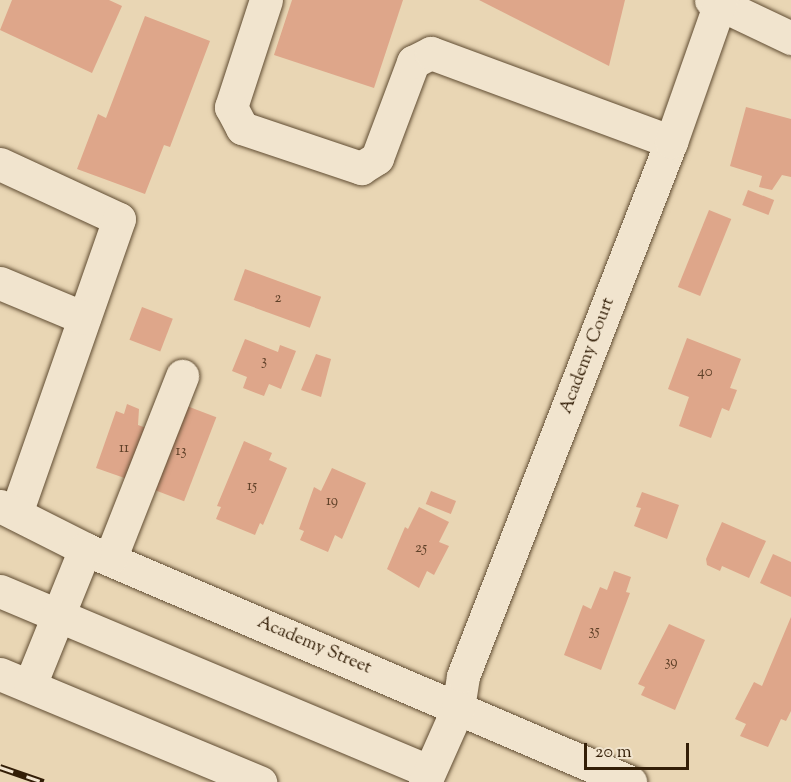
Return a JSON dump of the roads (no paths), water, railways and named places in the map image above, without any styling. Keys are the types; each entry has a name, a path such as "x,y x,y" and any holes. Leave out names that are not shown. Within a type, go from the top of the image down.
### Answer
{"street":[{"path":"266,0 231,107 242,128 361,168 377,158 413,62 431,53 671,142"},
{"path":"718,1 791,38"},
{"name":"Academy Court","path":"427,777 458,708 463,676 671,142 718,1"},
{"path":"0,164 119,219 84,318 8,509"},
{"path":"0,283 84,318"},
{"path":"182,376 98,554 15,680 260,782"},
{"name":"Academy Street","path":"8,509 98,554 630,782"},
{"path":"0,591 427,777"}],"railway":[{"path":"0,767 43,782"}]}
